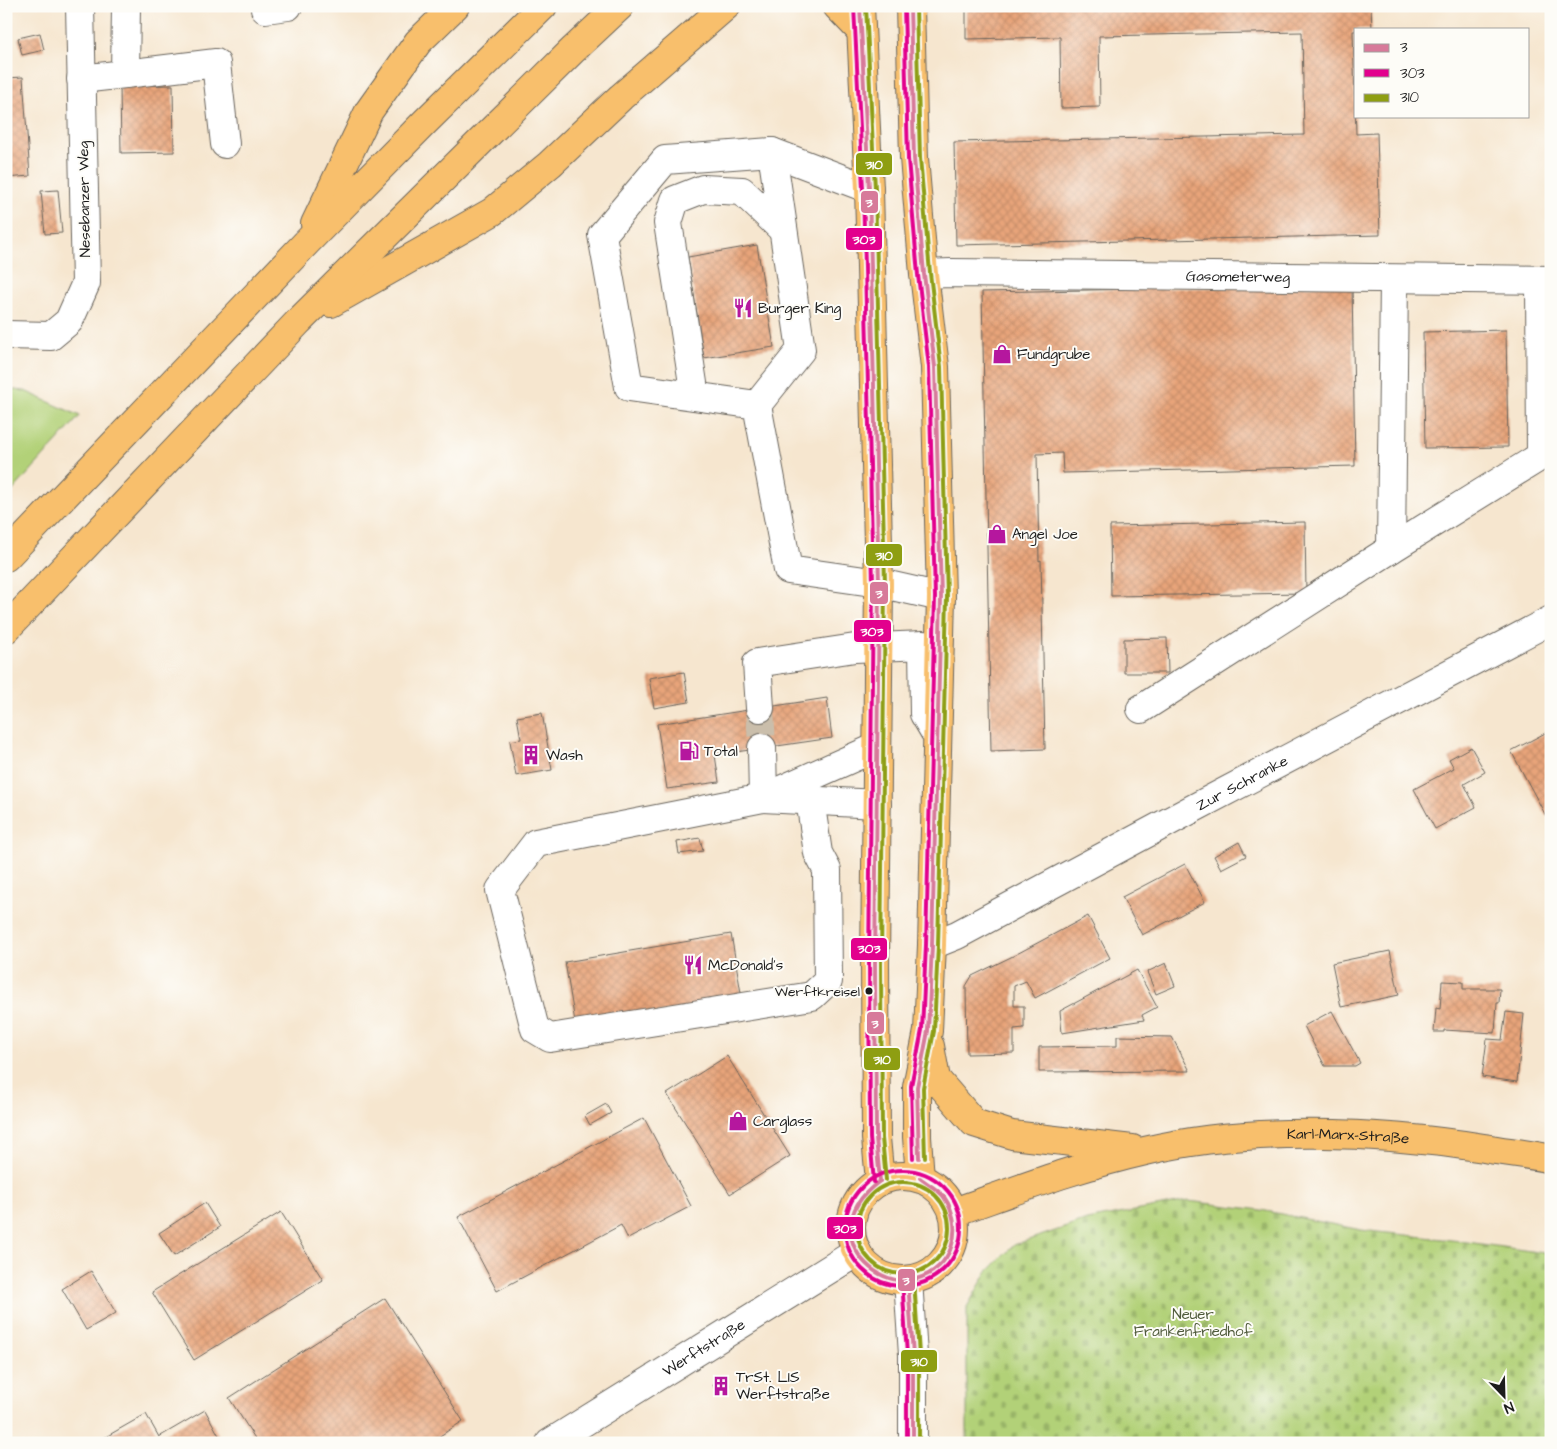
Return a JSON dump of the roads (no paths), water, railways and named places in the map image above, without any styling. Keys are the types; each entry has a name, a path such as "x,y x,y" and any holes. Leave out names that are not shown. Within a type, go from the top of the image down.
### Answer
{"main road":[{"path":"307,242 369,111 418,42 455,6"},
{"path":"6,557 307,242 543,6"},
{"path":"6,629 299,322 558,64 620,6"},
{"path":"299,322 492,212 550,164 620,97 726,6"},
{"path":"837,6 861,19 869,189 879,583 876,1138 880,1182"},
{"path":"910,6 914,158 924,274 935,367 941,597 928,1031 917,1087 917,1137 920,1178"},
{"name":"Karl-Marx-Straße","path":"928,1031 936,1079 974,1123 1012,1135 1146,1150"},
{"name":"Karl-Marx-Straße","path":"954,1212 1070,1171 1146,1150 1236,1138 1302,1134 1371,1136 1441,1142 1551,1159"},
{"path":"907,1176 920,1178 935,1186 946,1197 954,1212 956,1227 954,1243 948,1257 937,1269 923,1277 897,1280 878,1274 866,1264 857,1252 851,1232 854,1212 864,1194 880,1182 893,1177 907,1176"}],"street":[{"name":"Nesebanzer Weg","path":"6,335 51,336 69,321 86,283 80,6"},
{"path":"125,74 126,6"},
{"path":"265,6 265,8 288,6"},
{"path":"81,79 216,63 225,144"},
{"path":"772,152 801,350 757,405 788,570 879,583 941,597"},
{"path":"757,405 629,387 602,235 665,160 772,152 869,189"},
{"path":"695,396 668,223 675,200 703,189 742,191 784,230"},
{"name":"Gasometerweg","path":"924,274 1545,280"},
{"path":"1391,549 1394,279"},
{"path":"1141,709 1391,549 1541,456 1545,280"},
{"name":"Zur Schranke","path":"932,945 958,935 1551,620"},
{"path":"760,708 757,663 855,648 923,645 924,714 938,736"},
{"path":"810,800 818,853 827,870 828,888 828,981 812,996 550,1038 535,1029 500,890 536,843 763,798 877,747"},
{"path":"762,748 763,798"},
{"path":"763,798 877,804"},
{"name":"Werftstraße","path":"550,1443 857,1252"},
{"path":"908,1280 913,1355 913,1443"}],"tunnel":[{"path":"760,708 762,748"}],"place":[{"name":"Burger King","path":"743,308"},
{"name":"Fundgrube","path":"1002,354"},
{"name":"Angel Joe","path":"997,534"},
{"name":"Total","path":"689,751"},
{"name":"Wash","path":"531,755"},
{"name":"McDonald's","path":"693,965"},
{"name":"Werftkreisel","path":"869,991"},
{"name":"Carglass","path":"738,1121"},
{"name":"TrSt. LIS Werftstraße","path":"721,1386"}],"park label":[{"name":"Neuer Frankenfriedhof","path":"1193,1322"}]}
